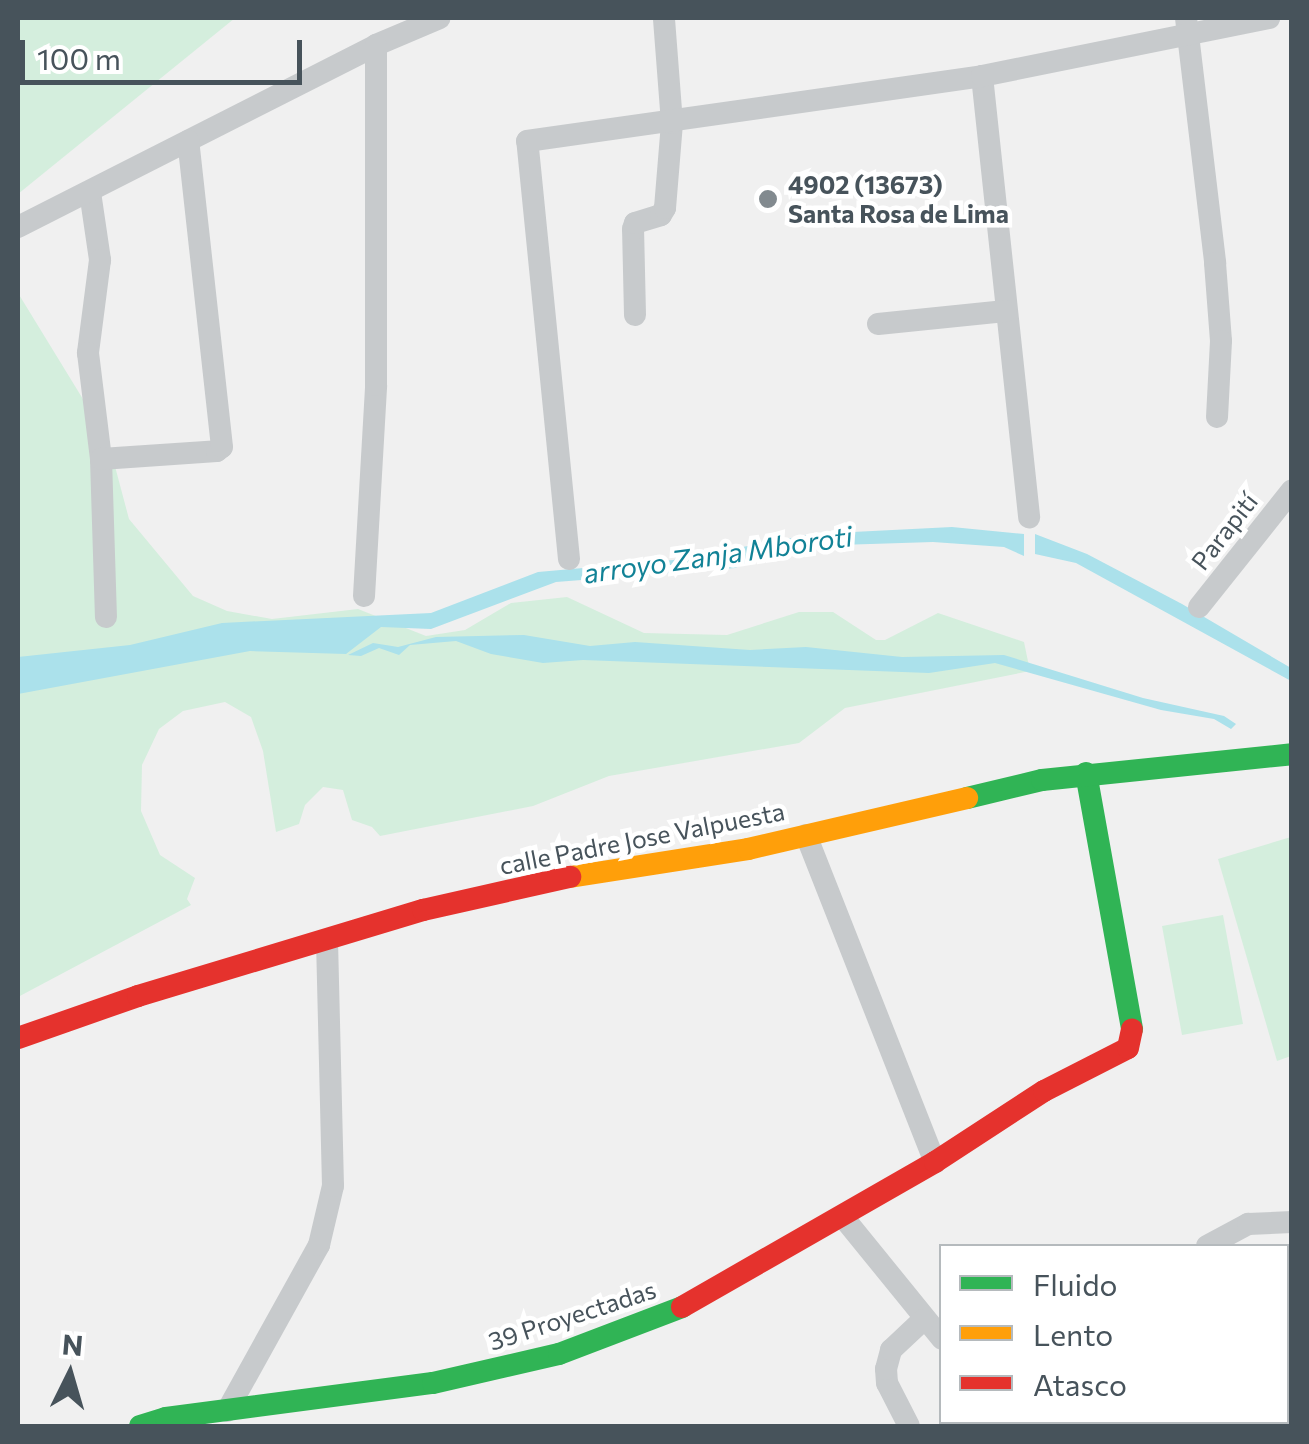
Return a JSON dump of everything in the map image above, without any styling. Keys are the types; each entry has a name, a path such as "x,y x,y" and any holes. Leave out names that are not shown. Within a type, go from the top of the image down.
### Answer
{"street":[{"path":"18,228 376,45 440,18"},
{"path":"635,315 633,229 635,223 661,214 665,208 672,123 664,18"},
{"path":"568,559 526,142 982,76 1187,26 1269,18"},
{"path":"1187,26 1219,310 1217,417"},
{"path":"364,596 376,385 376,45"},
{"path":"982,76 1029,518"},
{"path":"101,459 217,452 222,447 188,141"},
{"path":"90,192 100,260 88,354 101,459 106,617"},
{"path":"878,324 1005,311"},
{"name":"Parapití","path":"1199,606 1292,490"},
{"name":"calle Padre Jose Valpuesta","path":"18,1036 423,910 549,880 693,859 961,796 1086,773 1292,754"},
{"name":"39 Proyectadas","path":"140,1426 166,1418 433,1383 559,1354 707,1296 935,1162 1044,1091 1132,1042 1086,773"},
{"path":"806,834 935,1162"},
{"path":"227,1411 319,1245 334,1186 327,940"},
{"path":"843,1217 939,1337"},
{"path":"1265,1244 1266,1221"},
{"path":"1211,1244 1248,1224 1292,1222"},
{"path":"909,1426 887,1383 886,1369 892,1350 922,1320"}],"green space":[{"path":"18,18 235,18 18,194"},
{"path":"18,293 108,440 129,519 193,596 227,611 272,619 358,609 426,636 465,630 511,603 567,597 644,633 727,635 799,612 833,612 876,640 885,640 938,613 1024,642 1030,671 845,708 799,743 609,776 533,806 380,836 372,827 352,820 343,790 323,787 305,805 299,824 276,832 263,751 251,717 225,702 183,711 159,729 142,765 141,811 160,855 195,878 187,899 191,905 18,997"},
{"path":"1291,837 1291,1056 1277,1061 1218,859"},
{"path":"1223,915 1243,1024 1182,1035 1162,926"}],"water":[{"name":"arroyo Zanja Mboroti","path":"952,527 1024,534 1024,556 1004,547 933,542 839,545 756,559 735,568 556,582 431,629 381,627 346,654 250,651 18,694 18,657 130,645 222,623 431,613 538,572 673,560 813,534"},
{"path":"1035,534 1087,554 1182,604 1291,668 1291,681 1076,563 1035,554"},
{"path":"524,635 590,646 635,642 750,650 806,647 902,657 1004,655 1143,698 1224,716 1236,724 1231,729 1214,719 1161,710 995,663 929,673 583,660 543,663 491,654 456,641 410,645 399,655 379,648 361,656 348,655 373,643 398,647 436,637"}],"traffic: fast":[{"path":"967,798 1042,780 1292,754"},
{"path":"1086,773 1132,1029"},
{"path":"140,1426 166,1418 433,1383 559,1354 682,1307"}],"traffic: slow":[{"path":"570,877 748,849 967,798"}],"traffic: jam":[{"path":"18,1038 138,996 423,910 570,877"},
{"path":"682,1307 935,1162 1044,1091 1128,1048 1132,1029"}],"place":[{"name":"4902 (13673) Santa Rosa de Lima","path":"768,199"}]}
